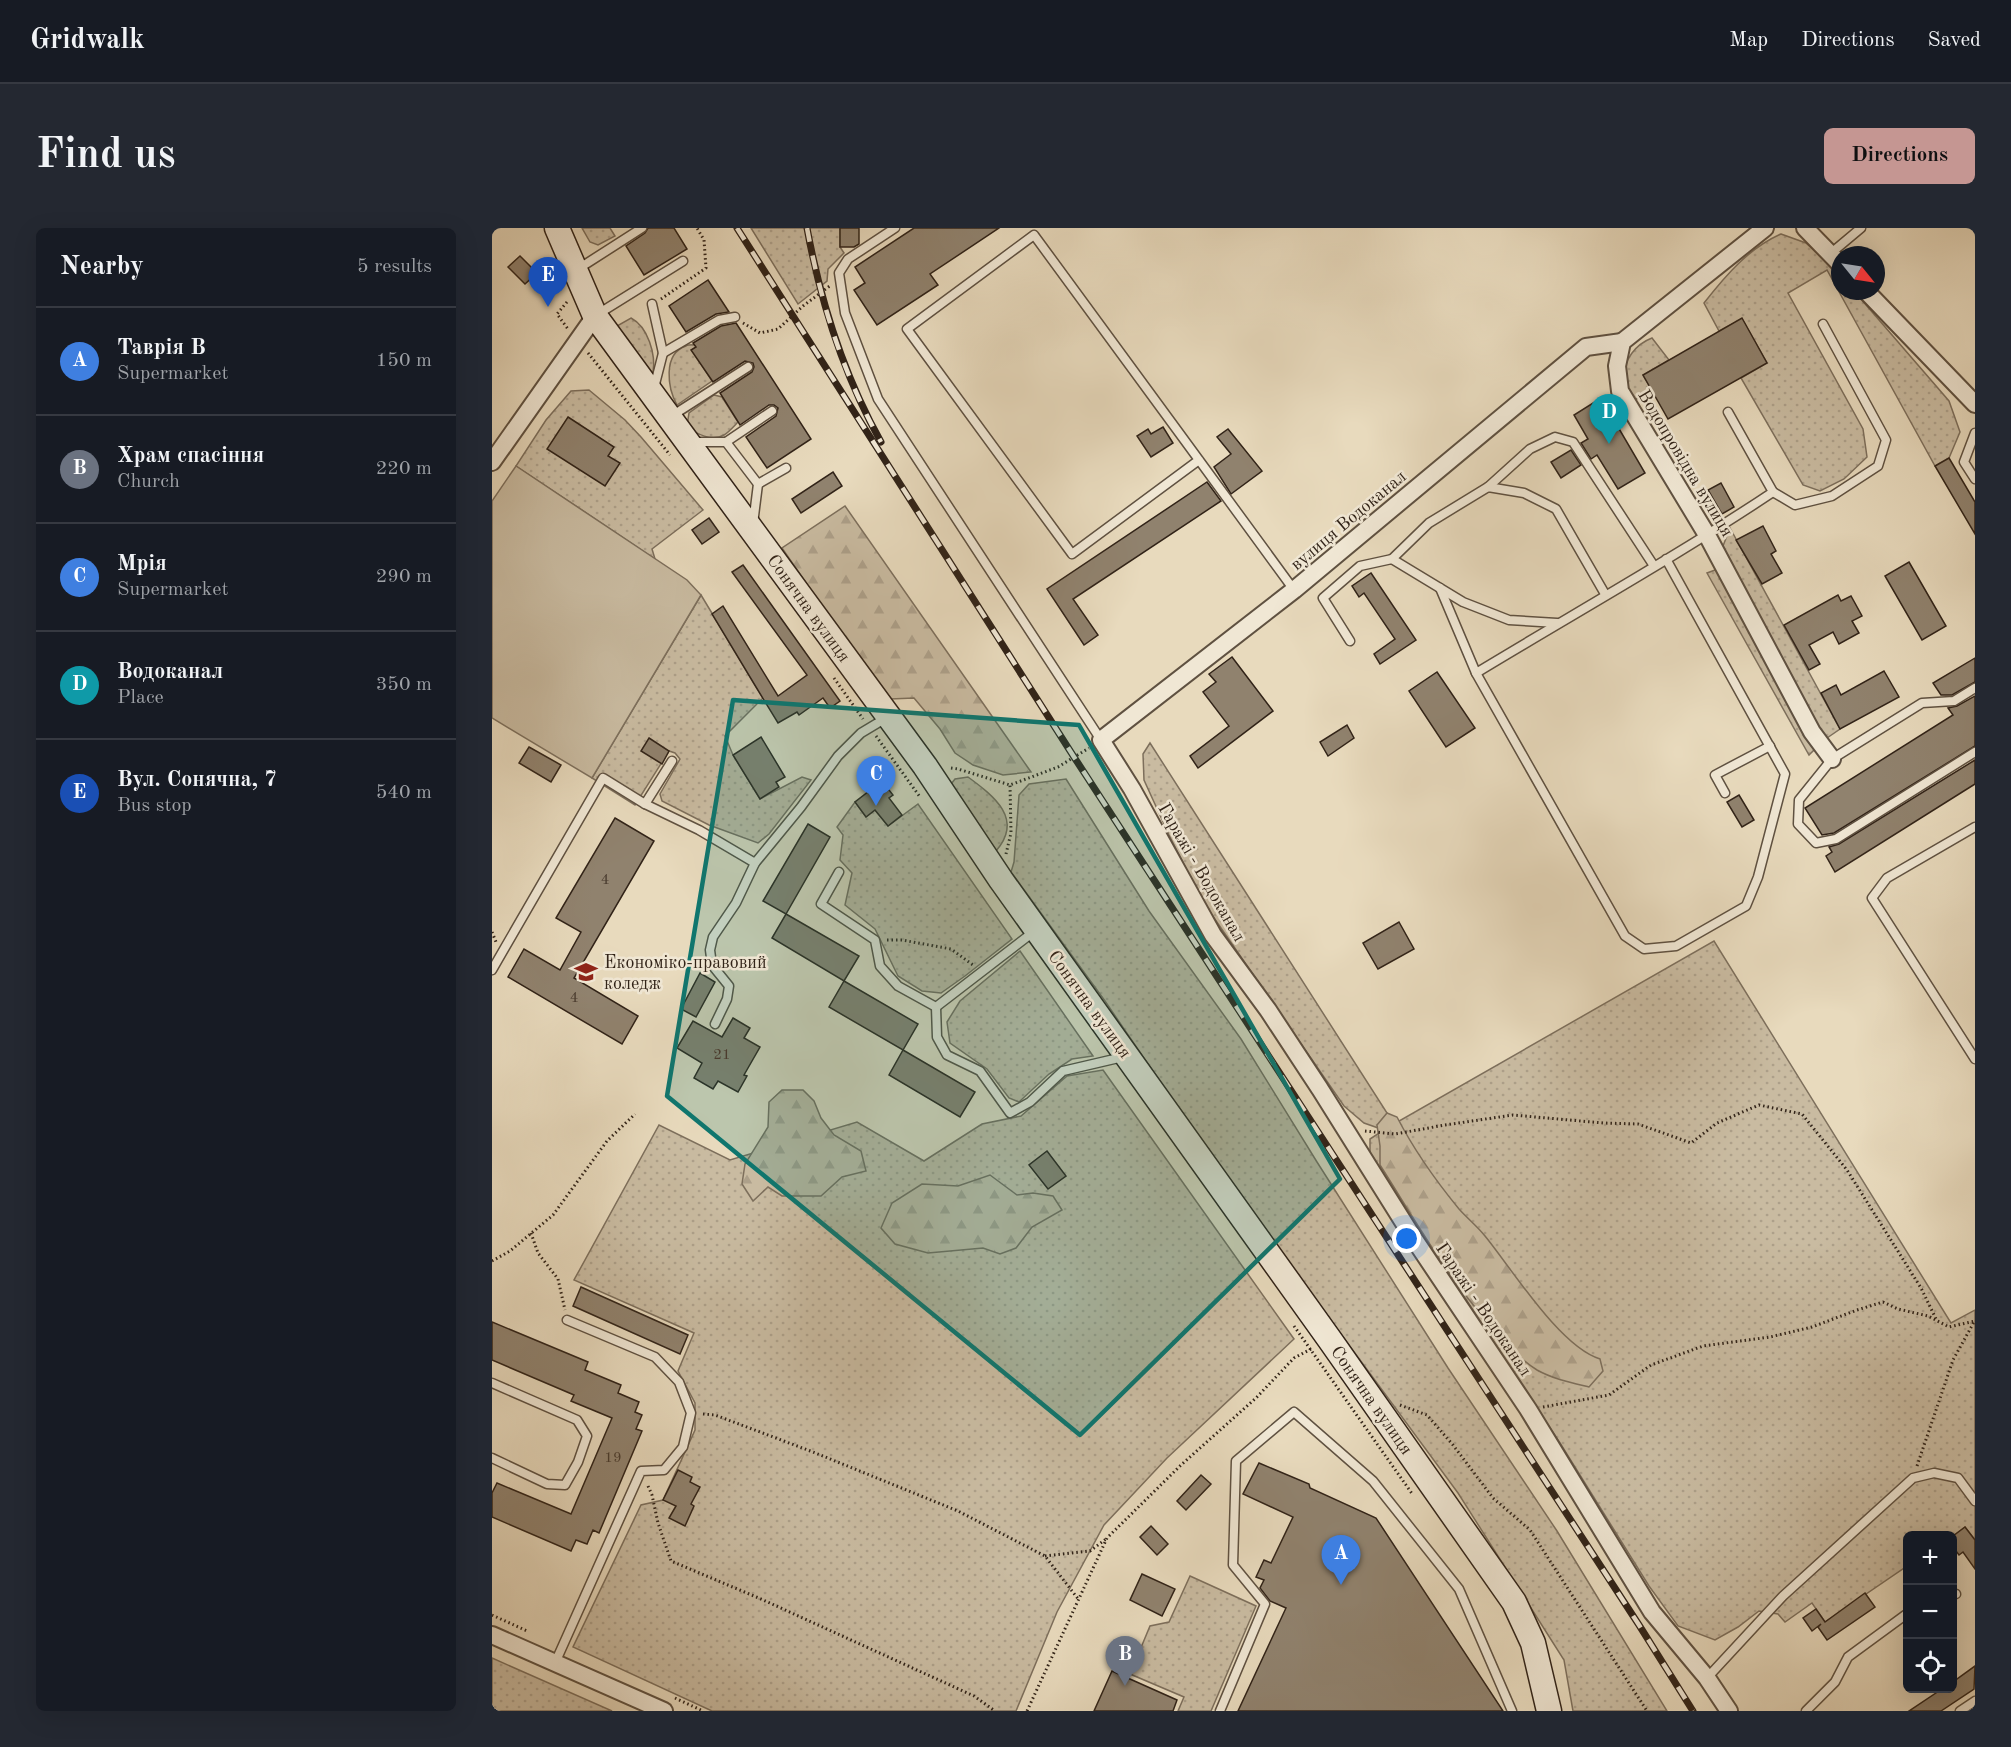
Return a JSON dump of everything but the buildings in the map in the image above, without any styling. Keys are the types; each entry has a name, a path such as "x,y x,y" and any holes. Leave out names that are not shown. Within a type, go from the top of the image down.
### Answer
{"street":[{"name":"Сонячна вулиця","path":"557,228 595,316 670,418 681,451 752,531 879,722 925,766 1001,880 1127,1056 1320,1345 1374,1403 1514,1602 1533,1643 1549,1711"},
{"path":"1622,342 1765,228"},
{"path":"1805,228 1831,255"},
{"path":"1875,300 1975,404"},
{"path":"492,462 595,316"},
{"name":"Водопровідна вулиця","path":"1622,342 1617,366 1620,391 1707,535 1812,732 1832,759"},
{"name":"вулиця Водоканал","path":"1101,740 1294,590 1586,347 1622,342"},
{"name":"Гаражі - Водоканал","path":"1101,740 1132,789 1213,935 1268,1010 1414,1239 1528,1409 1652,1612 1707,1678 1729,1711"},
{"path":"492,1635 664,1711"}],"lane":[{"path":"576,271 642,228"},
{"path":"895,228 848,259 839,273 845,313 878,399 1101,740"},
{"path":"1846,246 1861,228"},
{"path":"1199,460 1072,554 907,329 1034,235 1199,460 1294,590"},
{"path":"595,316 683,261"},
{"path":"652,304 663,352 652,393"},
{"path":"663,352 719,320 735,317"},
{"path":"1728,412 1773,492 1795,505 1832,496 1878,466 1886,440 1823,324"},
{"path":"670,418 748,367"},
{"path":"681,451 726,442 772,411"},
{"path":"1975,433 1964,462 1975,479"},
{"path":"1350,641 1323,598 1360,566 1392,559 1429,523 1488,487 1530,449 1555,437 1573,442 1654,566"},
{"path":"726,442 758,484 752,531"},
{"path":"758,484 786,468"},
{"path":"1488,487 1524,493 1556,509 1605,594"},
{"path":"1476,673 1707,535 1773,492"},
{"path":"1392,559 1463,602 1509,620 1558,623"},
{"path":"1440,588 1476,673 1625,936 1644,949 1676,946 1746,906 1758,877 1785,774 1666,559"},
{"path":"1975,688 1954,701 1922,703 1832,759 1799,800 1798,824 1816,843 1836,839 1975,752"},
{"path":"715,1024 727,999 729,986 712,965 710,950 712,938 736,903 755,863 801,807 838,756 861,733 879,722"},
{"path":"1725,794 1715,775 1770,746"},
{"path":"645,804 672,761"},
{"path":"492,970 603,778 645,804 699,830 755,863"},
{"path":"1975,827 1887,879 1872,898 1975,1059"},
{"path":"839,872 821,904 875,940 880,966 898,986 936,1007"},
{"path":"936,1007 1036,930"},
{"path":"936,1007 937,1036 948,1055 980,1071 1010,1113 1030,1102 1063,1071 1127,1056"},
{"path":"555,1664 641,1471 664,1470 683,1447 691,1413 679,1382 655,1357 567,1320"},
{"path":"492,1383 577,1420 587,1436 578,1462 565,1485 547,1484 492,1458"},
{"path":"1220,1711 1264,1604 1233,1565 1236,1461 1294,1412 1373,1481 1459,1589 1512,1711"},
{"path":"1707,1678 1783,1596 1913,1478 1934,1473 1958,1478 1975,1501"},
{"path":"1806,1711 1835,1682 1848,1657 1903,1617"},
{"path":"1960,1711 1975,1701"}],"path":[{"path":"735,317 760,333 778,329 803,306 840,279"},
{"path":"568,300 557,314 577,341 681,451"},
{"path":"828,670 879,722 922,800"},
{"path":"925,766 958,769 1010,785 1058,767 1101,740"},
{"path":"1001,880 1011,833 1010,785"},
{"path":"875,940 902,940 951,949 982,972"},
{"path":"1345,1129 1395,1134 1513,1115 1638,1124 1691,1143 1717,1123 1759,1105 1802,1114 1847,1170 1921,1288 1937,1321"},
{"path":"492,1261 510,1251 553,1215 608,1141 635,1114"},
{"path":"531,1233 538,1253 558,1280 567,1320"},
{"path":"1528,1409 1609,1395 1652,1365 1703,1346 1770,1337 1812,1327 1883,1302 1898,1309 1928,1316 1949,1327 1975,1321"},
{"path":"1913,1478 1953,1360 1975,1321"},
{"path":"1291,1322 1320,1345 1414,1497"},
{"path":"1045,1556 1090,1551 1107,1538 1181,1465 1256,1398 1294,1358 1320,1345"},
{"path":"1374,1403 1406,1406 1427,1415 1453,1444 1493,1498 1530,1530 1647,1711"},
{"path":"691,1413 715,1415 958,1511 1045,1556 1078,1600"},
{"path":"641,1471 652,1495 658,1523 671,1561 761,1599 974,1696 995,1711"},
{"path":"1028,1711 1107,1538"}],"highlighted area":[{"path":"733,700 1079,725 1340,1179 1080,1435 667,1096"}],"green space":[{"path":"582,228 610,228 615,236 598,245 590,242"},
{"path":"751,228 840,228 840,247 844,253 828,269 827,281 798,304"},
{"path":"1781,234 1806,243 1831,266 1831,277 1827,270 1788,293 1863,429 1867,457 1844,479 1820,491 1803,485 1741,378 1767,363 1742,319 1719,331 1704,303 1748,255"},
{"path":"1844,300 1862,300 1949,401 1960,432 1949,458 1935,466"},
{"path":"631,318 642,328 650,342 653,373 643,367 617,326"},
{"path":"1652,338 1669,360 1643,375 1652,390 1635,400 1625,381 1624,371 1628,359 1636,349"},
{"path":"689,345 700,345 692,350 712,381 677,405 671,390 669,372 673,356 678,350"},
{"path":"589,390 625,420 703,510 652,549 655,559 516,466 546,420 571,391"},
{"path":"714,395 722,397 738,422 724,435 714,438 699,434 687,426 689,413"},
{"path":"516,466 687,580 701,595 592,778 492,718 492,501"},
{"path":"845,506 1031,772 1003,775 973,765 955,753 940,729 914,698 890,699 852,650 782,548"},
{"path":"1730,528 1840,729 1827,738 1821,735 1750,603 1723,546"},
{"path":"1718,569 1812,741 1814,750 1809,755 1707,573"},
{"path":"701,595 763,698 725,736 733,755 760,799 802,777 811,780 769,834 758,843 709,825 662,801 660,794 680,759 675,753 669,751 635,805 592,778"},
{"path":"1150,743 1394,1124 1714,941 1951,1323 1975,1310 1975,1540 1965,1527 1957,1533 1957,1531 1903,1531 1903,1569 1825,1622 1812,1603 1785,1622 1778,1614 1759,1611 1738,1627 1715,1640 1678,1626 1649,1586 1560,1443 1370,1153 1370,1139 1384,1130 1364,1123 1344,1106 1203,902 1144,780 1143,754"},
{"path":"968,777 996,800 1006,819 1007,829 1004,839 996,851 948,788 955,779"},
{"path":"1066,779 1149,911 1241,1039 1448,1368 1557,1531 1667,1711 1573,1711 1564,1660 1458,1493 1223,1174 1105,1001 1011,872 1014,862 1019,795 1029,784"},
{"path":"855,802 866,817 875,810 888,826 918,804 1012,939 941,993 922,991 898,976 875,929 845,905 852,873 840,860 843,835 837,827"},
{"path":"1020,951 1093,1056 1072,1059 1049,1074 1019,1102 1009,1098 987,1069 950,1043 947,1022 960,1001"},
{"path":"1103,1070 1294,1339 1167,1458 1104,1525 1057,1612 1016,1711 712,1711 573,1647 641,1505 663,1500 695,1430 695,1403 678,1371 694,1333 574,1280 659,1125 730,1160 857,1122 924,1161 982,1124 1021,1116 1067,1076"},
{"path":"782,1090 803,1090 814,1101 821,1118 834,1135 861,1151 866,1171 842,1177 821,1196 782,1196 768,1187 753,1201 742,1184 745,1164 768,1127 769,1102"},
{"path":"1387,1113 1397,1117 1418,1153 1442,1187 1485,1236 1553,1324 1585,1352 1600,1359 1603,1371 1589,1387 1556,1378 1530,1366 1507,1344 1460,1288 1380,1165 1377,1125"},
{"path":"990,1175 1017,1195 1033,1193 1053,1196 1062,1210 1032,1227 1016,1248 1000,1254 983,1248 928,1253 895,1244 881,1228 892,1203 922,1184 958,1186"},
{"path":"1190,1576 1256,1606 1211,1711 1178,1711 1184,1697 1130,1674 1150,1626 1169,1622"},
{"path":"492,1658 612,1711 492,1711"}],"railway":[{"path":"737,228 1074,757 1693,1711"},
{"path":"807,228 819,284 835,338 855,391 881,442"}],"place":[{"name":"Вул. Сонячна, 7","path":"548,307"},
{"name":"Водоканал","path":"1609,444"},
{"name":"Мрія","path":"876,806"},
{"name":"Економіко-правовий коледж","path":"586,972"},
{"name":"Таврія В","path":"1341,1585"},
{"name":"Храм спасіння","path":"1125,1686"}]}
